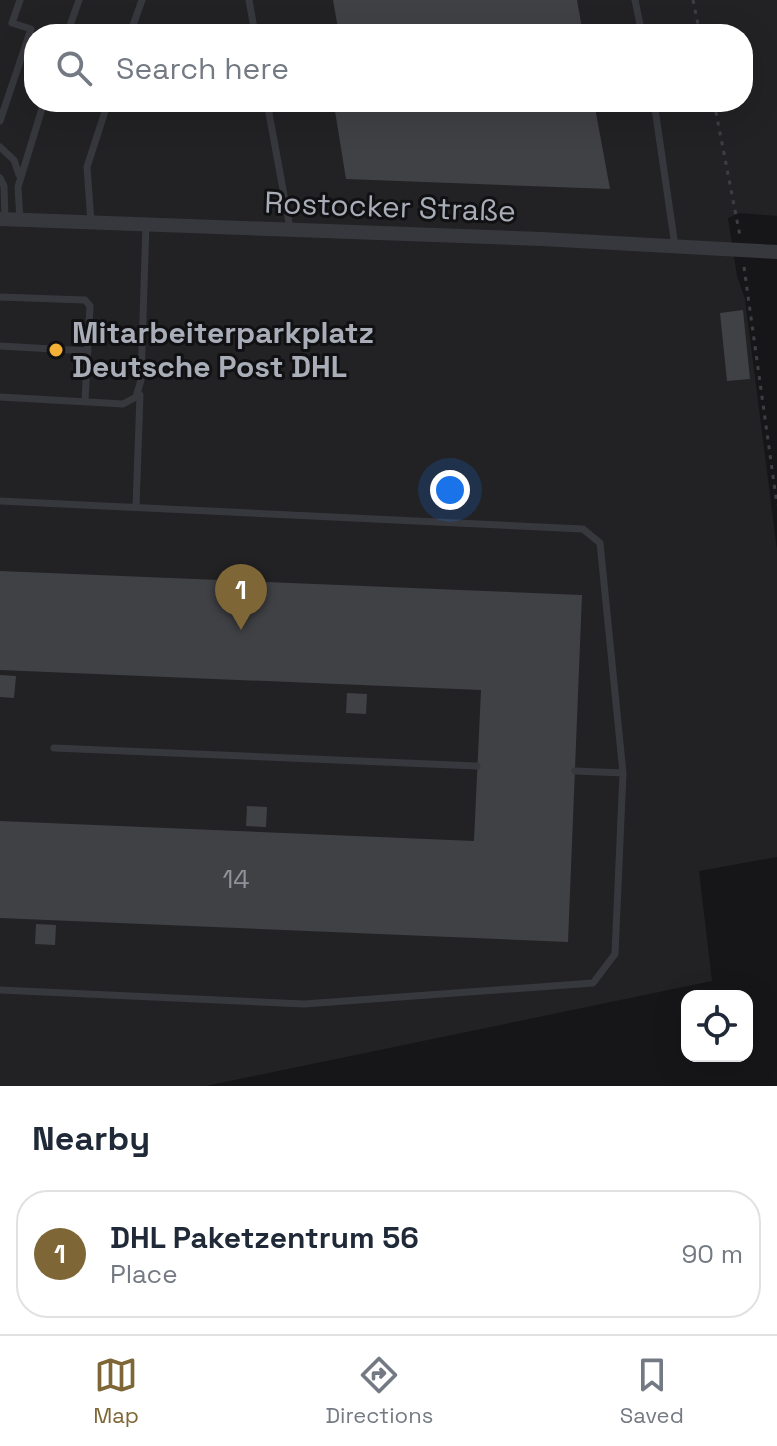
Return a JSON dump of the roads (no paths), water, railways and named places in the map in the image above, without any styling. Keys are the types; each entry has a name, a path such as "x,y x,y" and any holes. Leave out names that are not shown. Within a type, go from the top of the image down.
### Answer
{"street":[{"name":"Rostocker Straße","path":"8,219 290,228 777,252"}],"lane":[{"path":"20,0 12,23 24,27"},
{"path":"71,24 79,0"},
{"path":"134,24 142,0"},
{"path":"249,0 253,24"},
{"path":"635,0 640,24"},
{"path":"0,121 24,50"},
{"path":"8,219 41,112"},
{"path":"91,222 87,167 105,112"},
{"path":"269,112 290,228"},
{"path":"655,112 675,246"},
{"path":"0,147 14,160 20,177"},
{"path":"0,178 8,219"},
{"path":"136,507 146,224"},
{"path":"0,297 85,300 90,306 85,401"},
{"path":"0,346 88,351"},
{"path":"0,397 123,404 136,397 141,380"},
{"path":"0,501 583,529 600,543 623,773 615,954 593,983 304,1004 0,990"},
{"path":"54,748 477,766"},
{"path":"575,771 623,773"}],"place":[{"name":"Mitarbeiterparkplatz Deutsche Post DHL","path":"56,350"},
{"name":"DHL Paketzentrum 56","path":"241,630"}]}
